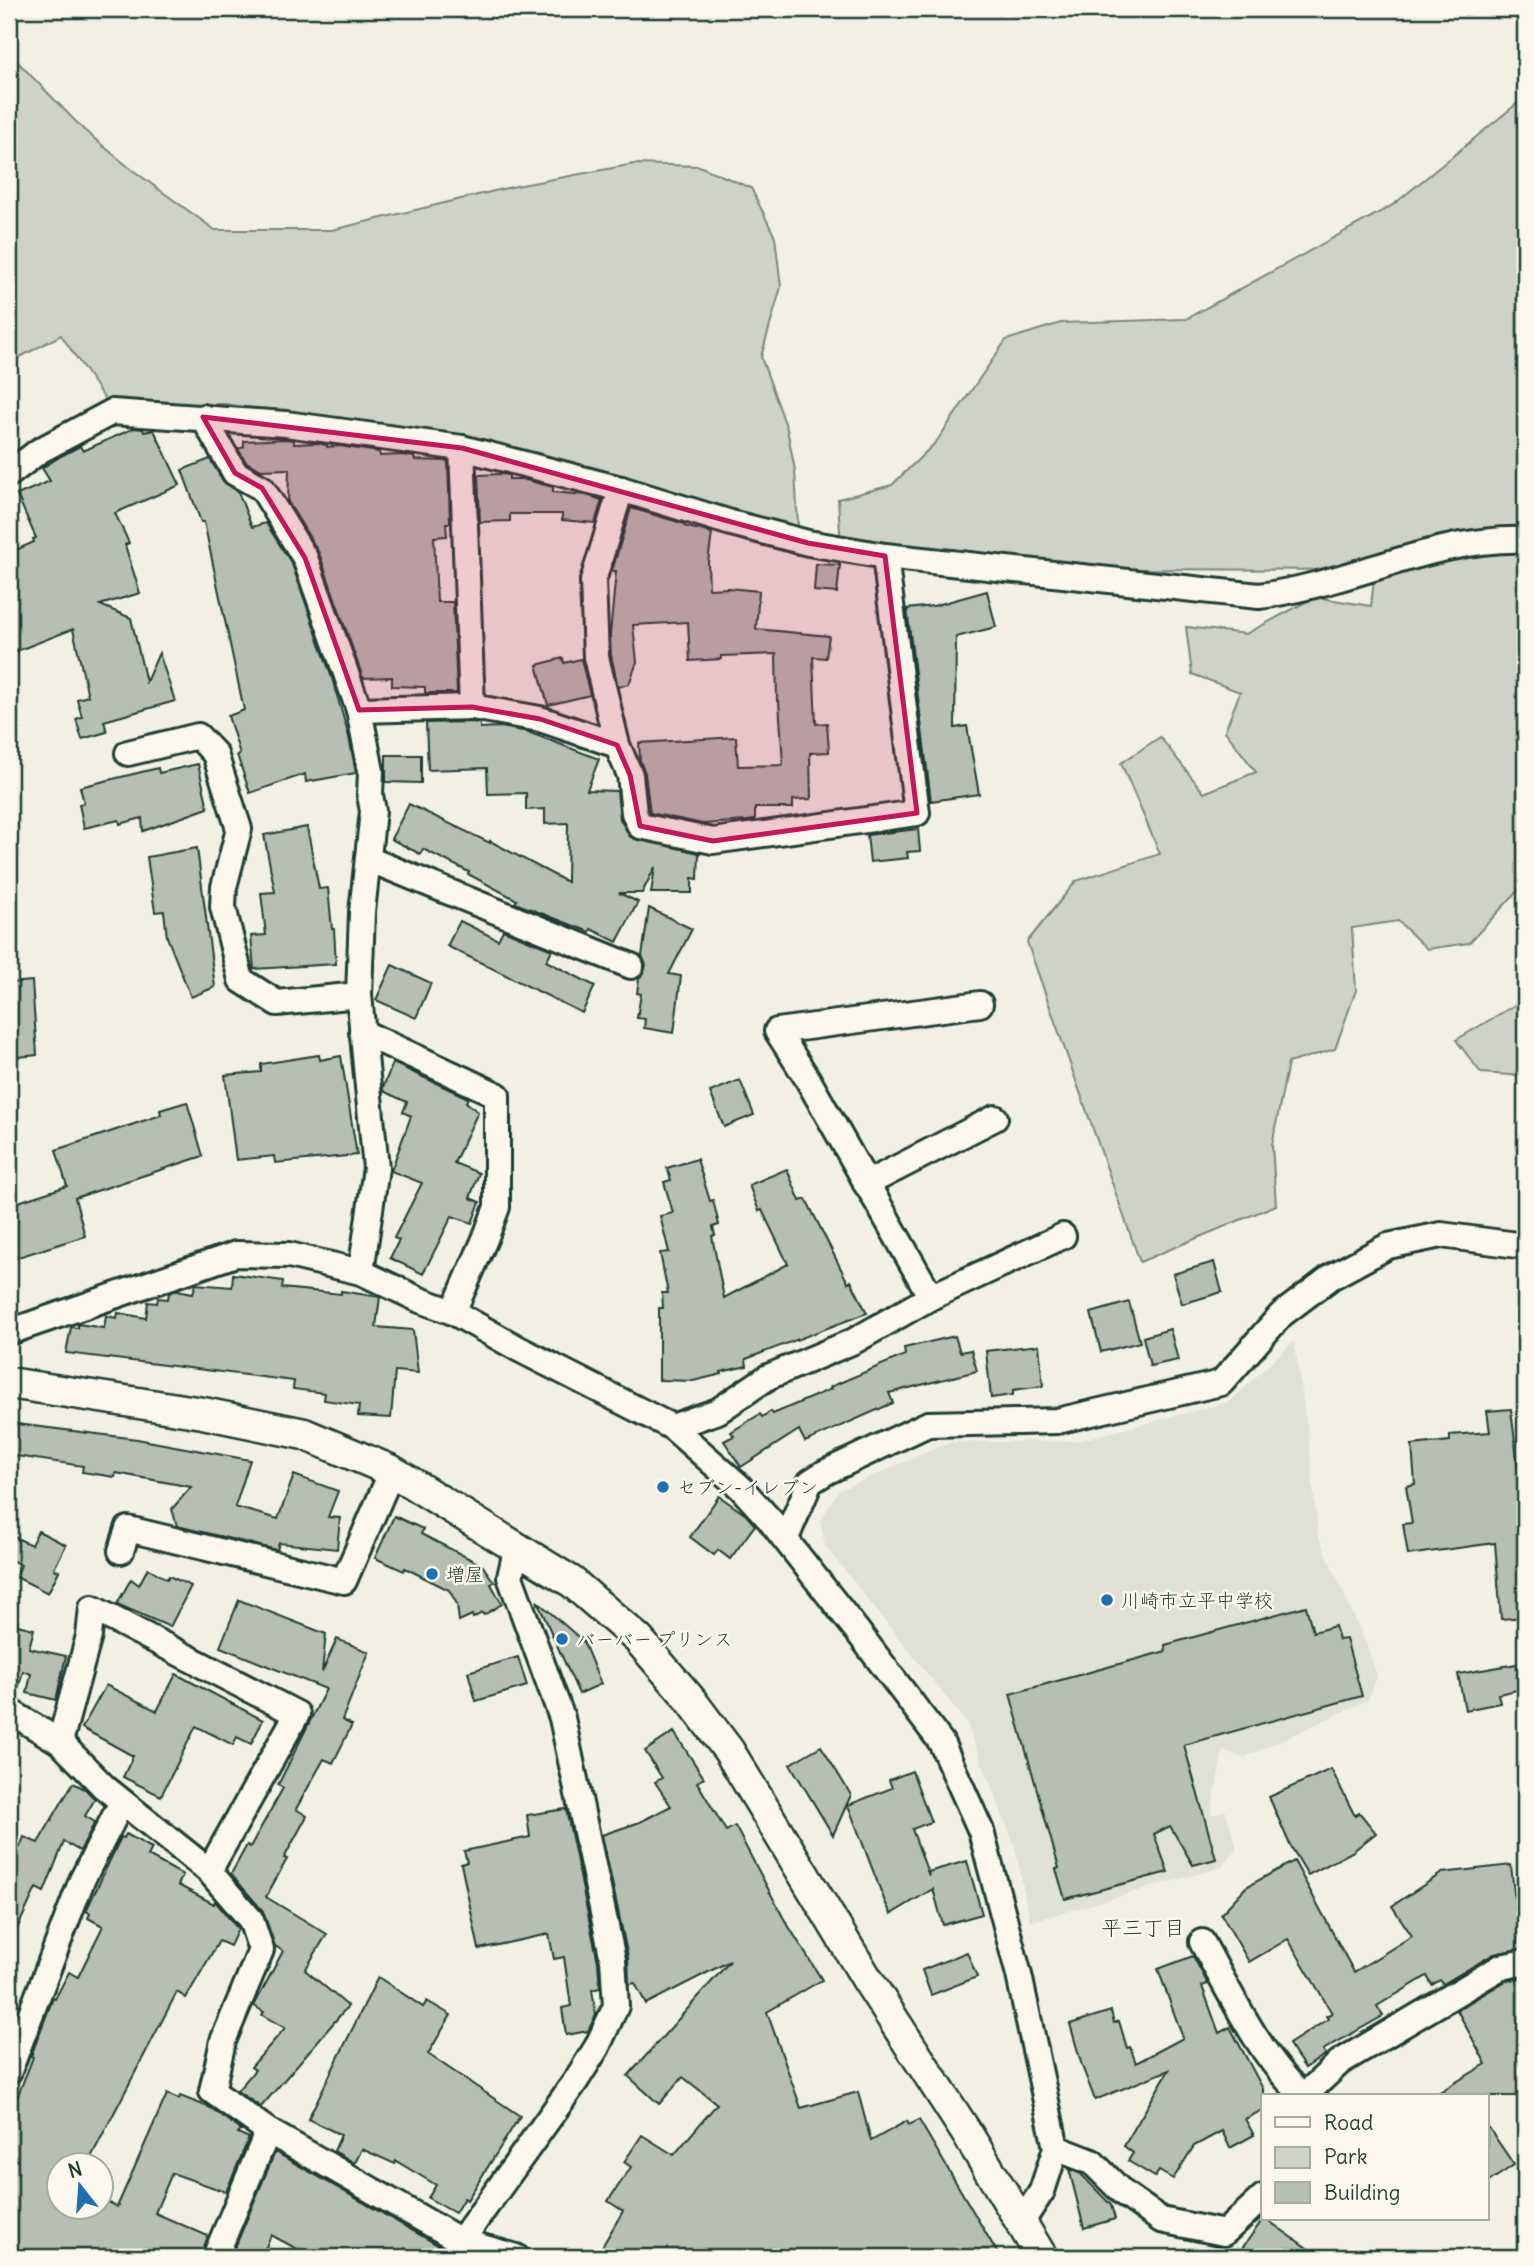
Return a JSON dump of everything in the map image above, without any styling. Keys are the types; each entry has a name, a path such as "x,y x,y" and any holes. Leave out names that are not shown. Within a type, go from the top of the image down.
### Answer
{"street":[{"path":"9,474 39,451 112,412 286,424 462,448 621,489 731,523 808,543 885,556 1259,596 1292,592 1395,560 1473,542 1525,540"},
{"path":"204,417 235,473 262,488 305,558 359,710 371,771 370,795 373,811 362,912 359,995 376,1168 361,1272"},
{"path":"462,448 472,707"},
{"path":"621,489 593,581 596,657 617,745 630,775 634,813 639,826 713,841 917,813 885,556"},
{"path":"359,710 472,707 540,719 617,745"},
{"path":"128,752 198,736 215,754 239,829 224,887 223,907 242,980 276,1003 359,995"},
{"path":"368,859 631,966"},
{"path":"930,1297 777,1031 980,1004"},
{"path":"362,1032 497,1095 497,1207 453,1312"},
{"path":"866,1184 995,1118"},
{"path":"786,1538 810,1482 928,1424 1057,1421 1221,1383 1281,1315 1331,1277 1388,1246 1441,1235 1525,1247"},
{"path":"672,1427 718,1411 768,1377 854,1341 930,1297 1063,1236"},
{"path":"9,1332 236,1254 289,1255 361,1272 420,1300 453,1312 672,1427 740,1487 786,1538 940,1742 981,1831 1019,1975 1056,2148 1042,2191 1021,2222"},
{"path":"9,1383 203,1413 304,1434 392,1471 572,1582 638,1639 690,1699 729,1751 867,1979 968,2135 1042,2257"},
{"path":"121,1552 128,1529 344,1581 392,1471"},
{"path":"457,2249 582,2070 597,2047 616,2006 613,1960 562,1718 510,1577 517,1546"},
{"path":"60,1742 89,1636 92,1608 297,1714 209,1871"},
{"path":"9,1711 60,1742 122,1802 209,1871 251,1920 261,1950 223,2041 212,2091 268,2131 457,2249 516,2257"},
{"path":"9,2071 82,1880 122,1802"},
{"path":"1202,1942 1240,2010 1286,2081 1302,2094"},
{"path":"1306,2094 1340,2062 1502,1967 1525,1962"},
{"path":"215,2257 268,2131"},
{"path":"1056,2148 1092,2162 1123,2193 1161,2220 1224,2233 1261,2199"}],"highlighted area":[{"path":"203,417 462,448 808,543 885,556 917,813 713,841 640,826 630,775 617,745 540,719 472,707 359,710 305,558 262,488 235,473"}],"shaded area":[{"name":"川崎市立平中学校","path":"1294,1341 1307,1426 1318,1535 1370,1653 1377,1677 1368,1700 1243,1758 1223,1750 1211,1815 1226,1811 1237,1848 1222,1867 1030,1922 1015,1847 966,1722 825,1546 820,1522 838,1491 950,1442 1077,1441 1229,1402"}],"green space":[{"path":"9,53 84,130 131,169 215,230 332,230 511,187 634,164 699,166 751,188 775,237 781,287 761,357 787,429 795,470 798,527 648,494 454,442 226,404 108,404 61,335 9,363"},
{"path":"1525,97 1525,883 1469,943 1427,949 1398,921 1352,928 1356,990 1335,1049 1288,1063 1272,1145 1276,1205 1140,1262 1027,942 1076,881 1160,854 1121,763 1160,737 1204,793 1256,772 1225,731 1240,692 1192,674 1186,627 1246,634 1315,597 1371,606 1375,570 1117,569 841,548 838,499 892,485 936,442 1006,340 1061,323 1186,319 1393,205"},
{"path":"1525,999 1525,1076 1481,1073 1456,1040"}],"building":[{"path":"134,428 143,429 144,432 154,430 180,485 115,513 129,543 125,545 140,593 100,605 131,618 146,682 159,653 175,701 104,721 107,732 82,739 76,719 82,717 77,699 88,696 73,629 9,654 9,553 34,542 33,539 36,538 17,495 50,481 42,468 61,456 80,446 83,451"},
{"path":"294,440 294,444 316,443 327,447 339,446 379,452 380,456 402,455 414,457 415,460 448,461 450,523 446,523 447,536 434,537 437,602 453,602 457,693 425,693 425,687 392,686 392,677 363,678 319,553 288,502 289,469 261,470 246,462 238,449 244,447 244,441"},
{"path":"210,459 223,481 238,492 252,527 266,523 292,564 332,678 356,773 306,782 305,774 250,793 228,716 244,710 204,522 201,522 182,470"},
{"path":"478,475 509,475 509,479 522,479 553,487 553,492 586,495 602,500 595,523 562,520 562,514 510,514 510,521 480,522"},
{"path":"631,508 712,533 708,562 709,589 759,591 756,629 829,636 826,658 813,657 816,724 827,723 829,752 810,753 811,799 793,800 793,808 755,808 755,820 747,821 703,824 650,813 639,743 736,737 738,766 783,765 776,654 721,656 721,659 690,661 688,622 633,625 637,662 629,684 618,687 611,655 610,635 616,571 612,571"},
{"path":"816,564 840,565 837,593 814,591"},
{"path":"987,591 996,627 956,637 955,728 967,726 979,794 931,801 907,609 933,606"},
{"path":"563,658 564,663 581,659 590,695 548,705 537,665"},
{"path":"426,723 480,723 480,728 501,727 528,732 599,759 587,790 617,791 620,819 630,837 699,853 698,879 692,878 692,893 651,893 655,867 642,893 619,893 638,902 617,942 591,929 590,932 515,903 517,900 468,874 469,872 423,849 420,854 391,839 409,804 490,841 567,882 568,823 545,824 545,809 526,810 526,793 488,794 487,768 428,770"},
{"path":"386,755 421,755 421,783 386,782"},
{"path":"198,764 208,808 143,831 142,818 120,824 119,820 84,828 79,804 84,803 80,787 158,768 159,773"},
{"path":"307,827 319,889 328,888 336,964 254,969 251,936 266,935 261,893 275,892 264,835"},
{"path":"918,829 920,851 907,852 908,858 870,862 867,835"},
{"path":"197,848 215,987 191,997 167,937 164,911 155,912 147,857"},
{"path":"649,908 692,929 669,974 681,976 674,1033 644,1028 645,1019 637,1018 641,994 637,993 639,978 646,965 642,956"},
{"path":"460,921 498,940 503,930 552,950 546,961 595,986 582,1013 447,946"},
{"path":"392,965 431,983 416,1018 376,1000"},
{"path":"32,981 37,1055 9,1058 9,983"},
{"path":"319,1055 320,1060 341,1056 357,1155 275,1163 274,1156 236,1160 225,1075 261,1072 261,1064"},
{"path":"393,1063 468,1098 466,1102 478,1112 454,1163 479,1173 470,1198 480,1202 472,1223 452,1216 423,1274 390,1258 399,1240 394,1238 422,1183 391,1171 411,1116 403,1112 407,1102 383,1091"},
{"path":"740,1080 754,1115 724,1127 710,1092"},
{"path":"187,1102 203,1156 75,1198 85,1236 9,1260 9,1205 67,1186 56,1150 161,1115 160,1110"},
{"path":"697,1159 710,1201 713,1200 719,1225 713,1227 715,1235 712,1236 724,1298 788,1264 762,1210 759,1211 749,1185 787,1169 800,1201 806,1199 848,1283 851,1281 867,1313 746,1359 747,1366 693,1381 659,1380 659,1308 663,1308 662,1293 668,1293 660,1253 669,1252 660,1216 673,1213 664,1182 671,1180 667,1168"},
{"path":"1214,1262 1222,1292 1182,1304 1173,1274"},
{"path":"233,1274 283,1281 282,1288 341,1294 341,1291 380,1297 376,1327 413,1330 418,1373 395,1371 391,1418 358,1416 359,1405 324,1400 325,1393 293,1389 294,1381 66,1353 71,1327 78,1328 78,1324 104,1328 106,1316 117,1318 118,1313 146,1318 148,1302 157,1303 158,1298 168,1299 169,1293 177,1290 193,1293 196,1284 232,1287"},
{"path":"1129,1302 1140,1342 1101,1352 1091,1313"},
{"path":"1170,1329 1178,1360 1150,1366 1143,1337"},
{"path":"955,1336 960,1352 971,1350 977,1371 889,1393 893,1403 805,1442 799,1430 741,1467 724,1441 734,1436 731,1432 760,1414 762,1417 771,1411 773,1414 831,1389 830,1387 905,1355 904,1348"},
{"path":"1039,1345 1043,1386 1013,1390 1013,1395 991,1398 986,1351"},
{"path":"1511,1409 1523,1534 1525,1617 1501,1619 1495,1543 1408,1555 1403,1524 1412,1523 1406,1486 1415,1484 1412,1445 1450,1441 1450,1435 1490,1432 1487,1411"},
{"path":"9,1423 137,1439 250,1460 235,1507 278,1519 294,1475 338,1491 328,1517 340,1518 337,1549 279,1543 277,1550 177,1526 172,1509 191,1487 116,1473 115,1477 82,1472 83,1466 9,1455"},
{"path":"719,1496 746,1515 755,1525 730,1559 718,1550 714,1555 690,1537"},
{"path":"394,1516 423,1529 421,1534 482,1565 494,1582 491,1584 502,1604 484,1615 482,1613 473,1618 472,1615 459,1621 457,1604 449,1590 405,1568 404,1571 375,1558"},
{"path":"38,1531 66,1545 54,1569 59,1571 48,1593 16,1577 21,1565 9,1559 9,1534 31,1545"},
{"path":"148,1568 167,1579 169,1576 191,1586 170,1627 117,1604 131,1579 139,1585"},
{"path":"239,1600 326,1634 322,1672 337,1639 369,1652 342,1720 352,1725 333,1763 324,1759 296,1809 307,1816 266,1897 327,1934 305,1970 348,2006 261,2107 237,2091 255,2070 251,2067 285,2028 262,2015 264,2012 254,2006 283,1951 275,1946 263,1911 231,1874 247,1845 250,1847 283,1788 278,1785 326,1689 220,1647"},
{"path":"537,1601 583,1641 601,1684 579,1694"},
{"path":"1306,1606 1313,1632 1335,1626 1339,1640 1346,1639 1362,1696 1184,1745 1216,1859 1193,1865 1170,1826 1154,1834 1168,1872 1065,1899 1056,1869 1059,1868 1010,1694 1166,1651 1165,1645"},
{"path":"9,1623 34,1629 29,1648 66,1656 56,1700 27,1693 31,1674 23,1671 17,1694 9,1693"},
{"path":"518,1657 527,1686 476,1701 468,1672"},
{"path":"1517,1664 1522,1689 1498,1694 1500,1703 1465,1710 1458,1674"},
{"path":"176,1674 263,1720 251,1744 237,1737 233,1745 196,1726 161,1796 123,1777 133,1756 82,1728 106,1685 157,1711"},
{"path":"674,1732 704,1778 697,1782 726,1831 735,1826 783,1917 822,1980 767,2012 801,2108 858,2092 871,2141 907,2121 909,2125 919,2120 1000,2257 968,2257 964,2250 946,2257 596,2257 623,2211 608,2201 631,2167 624,2162 642,2135 674,2155 717,2104 683,2077 659,2104 628,2076 730,1961 646,2004 635,1983 629,1984 628,1957 602,1835 640,1822 671,1806 655,1782 662,1778 645,1751"},
{"path":"821,1746 851,1795 833,1835 790,1764"},
{"path":"1331,1769 1355,1816 1359,1812 1376,1833 1352,1852 1308,1875 1290,1845 1269,1797"},
{"path":"912,1771 931,1822 912,1829 929,1876 928,1872 967,1861 982,1914 943,1925 933,1889 891,1914 885,1902 848,1805 892,1788 889,1780"},
{"path":"73,1783 85,1789 95,1799 85,1816 95,1822 80,1851 64,1842 44,1892 36,1888 9,1946 9,1842 20,1847 24,1837 38,1843"},
{"path":"566,1809 598,1962 600,1988 592,1990 596,2015 588,2031 566,2035 562,2008 571,2006 564,1957 554,1959 549,1934 479,1949 461,1864 467,1862 464,1851 530,1837 527,1815"},
{"path":"126,1834 152,1848 148,1856 183,1875 178,1885 214,1904 215,1901 238,1929 230,1946 219,1941 186,1998 177,1992 95,2150 46,2150 46,2220 116,2220 116,2206 167,2094 211,2108 241,2130 238,2133 249,2138 226,2192 172,2173 155,2213 208,2236 200,2257 9,2257 9,2118 53,1998 55,1999 69,1972 78,1977 103,1926 88,1918 90,1913 86,1911 121,1837 124,1838"},
{"path":"1294,1861 1354,1972 1412,1936 1392,1906 1442,1873 1511,1865 1516,1911 1522,1909 1525,1948 1494,1954 1443,1984 1440,1980 1432,1985 1427,1976 1377,2006 1383,2016 1323,2050 1326,2054 1305,2068 1289,2044 1328,2019 1326,2016 1332,2013 1288,1939 1249,1962 1221,1914 1246,1887"},
{"path":"967,1952 977,1977 931,1995 922,1970"},
{"path":"1193,1956 1208,1984 1202,1986 1219,2033 1230,2027 1263,2089 1261,2111 1245,2119 1254,2135 1230,2148 1222,2131 1194,2146 1173,2179 1159,2171 1155,2177 1128,2161 1133,2153 1124,2146 1169,2070 1095,2100 1070,2024 1111,2011 1114,2023 1119,2021 1127,2048 1130,2047 1136,2063 1183,2038 1158,1969"},
{"path":"378,1977 423,2007 427,2001 451,2015 428,2054 520,2116 467,2200 464,2198 455,2213 428,2198 436,2185 396,2161 395,2164 362,2149 355,2163 334,2151 341,2135 308,2119"},
{"path":"1525,1977 1525,2096 1436,2094 1486,2064 1457,2010 1506,1981"},
{"path":"1488,2126 1514,2165 1488,2182"},
{"path":"275,2152 441,2247 438,2257 426,2257 406,2248 401,2257 312,2257 271,2235 262,2257 231,2257"},
{"path":"1069,2169 1081,2174 1111,2205 1115,2219 1084,2228"},
{"path":"1262,2220 1267,2220 1320,2257 1236,2257"}],"place":[{"name":"セブン-イレブン","path":"663,1487"},
{"name":"増屋","path":"432,1574"},
{"name":"川崎市立平中学校","path":"1107,1600"},
{"name":"バーバー プリンス","path":"562,1639"}],"district":[{"name":"平三丁目","path":"1143,1927"}]}
